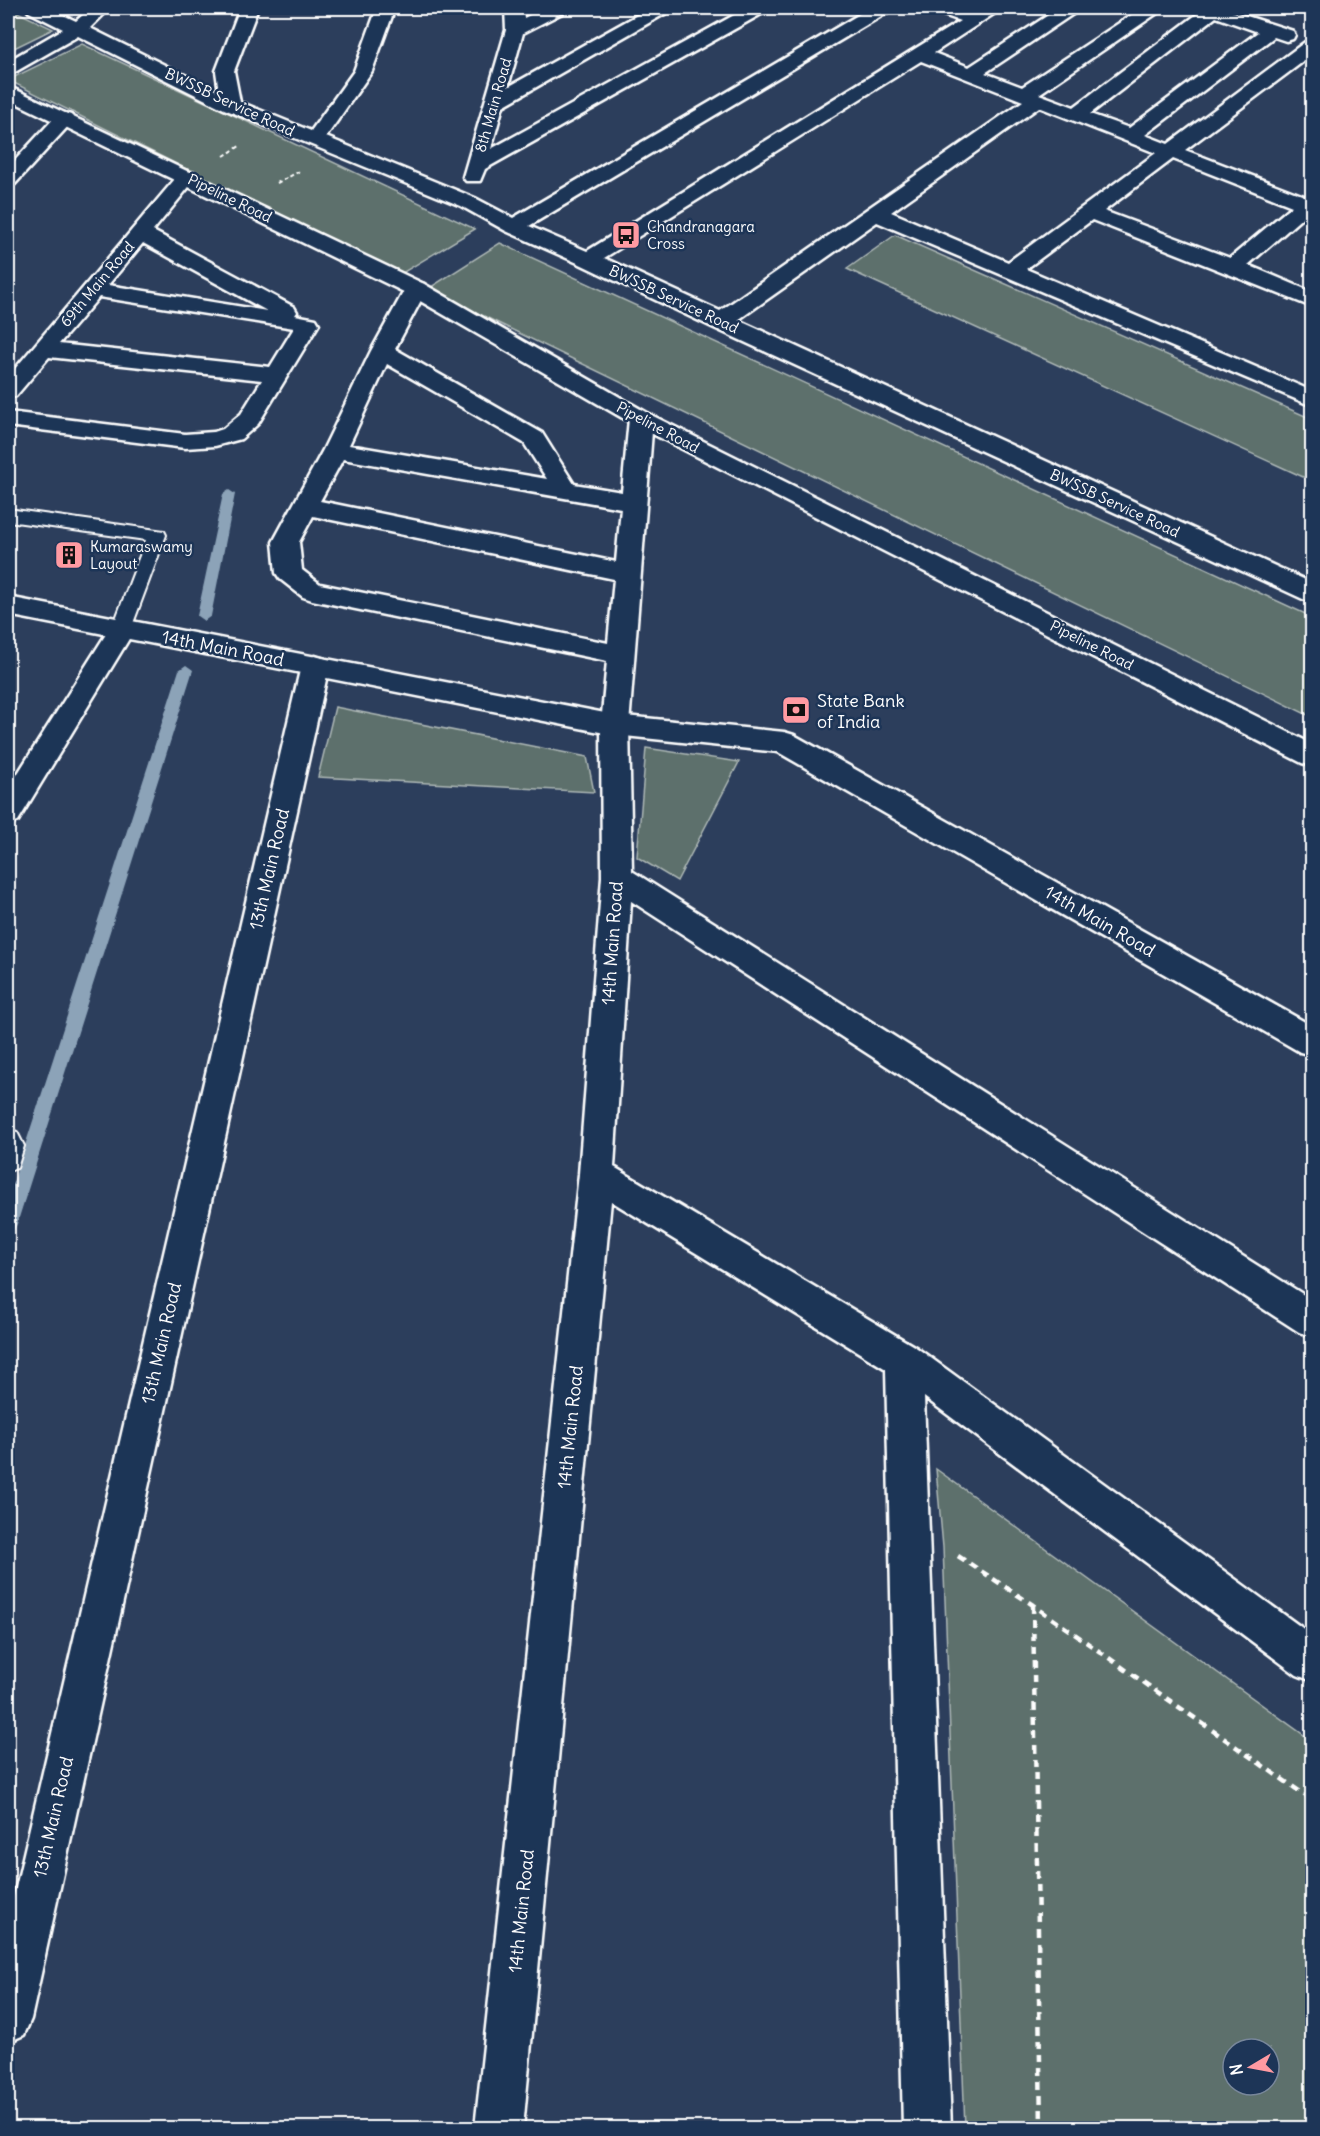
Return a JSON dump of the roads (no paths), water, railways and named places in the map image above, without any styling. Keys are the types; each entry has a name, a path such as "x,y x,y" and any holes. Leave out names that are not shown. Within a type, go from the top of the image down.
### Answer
{"street":[{"name":"BWSSB Service Road","path":"35,8 80,28 231,105 468,202 513,227 588,259 1312,593"},
{"path":"8,68 80,28 101,8"},
{"path":"231,105 225,70 249,8"},
{"path":"314,140 363,71 386,8"},
{"name":"8th Main Road","path":"468,202 514,30 514,8"},
{"path":"514,30 558,8"},
{"path":"494,104 662,8"},
{"path":"476,166 759,8"},
{"path":"513,227 882,8"},
{"path":"941,8 974,20"},
{"path":"588,259 994,8"},
{"path":"971,74 1070,8"},
{"path":"720,321 875,213 1153,8"},
{"path":"1076,116 1210,9 1312,45"},
{"path":"1130,137 1272,30"},
{"path":"1010,271 1312,45"},
{"path":"919,54 1169,153 1309,201"},
{"name":"Pipeline Road","path":"8,92 417,289 641,419 1312,756"},
{"path":"8,180 64,119"},
{"name":"69th Main Road","path":"12,381 43,349 187,177"},
{"path":"1233,267 1309,201"},
{"path":"1089,212 1312,300"},
{"path":"875,213 1312,399"},
{"path":"141,233 308,324"},
{"path":"93,289 308,324"},
{"path":"417,289 382,351 335,450 286,542 289,573 312,591 621,655"},
{"path":"8,419 185,441 215,439 232,434 250,419 308,324"},
{"path":"43,349 277,375"},
{"path":"382,351 533,438 566,490"},
{"path":"615,725 641,419"},
{"path":"335,450 634,502"},
{"path":"305,506 628,573"},
{"name":"14th Main Road","path":"8,606 615,725 784,742 1312,1042"},
{"path":"8,813 122,628"},
{"name":"13th Main Road","path":"8,2019 315,666"},
{"name":"14th Main Road","path":"499,2128 596,1174 617,877 615,725"},
{"path":"617,877 1312,1320"},
{"path":"596,1174 904,1360 1312,1660"},
{"path":"904,1360 927,2128"}],"lane":[{"path":"8,515 157,535 122,628"},
{"path":"8,1140 12,1146 8,1160"}],"waterway":[{"path":"204,616 229,494"},
{"path":"8,1224 186,670"}],"place":[{"name":"Chandranagara Cross","path":"626,235"},
{"name":"Kumaraswamy Layout","path":"69,555"},
{"name":"State Bank of India","path":"796,710"}]}
